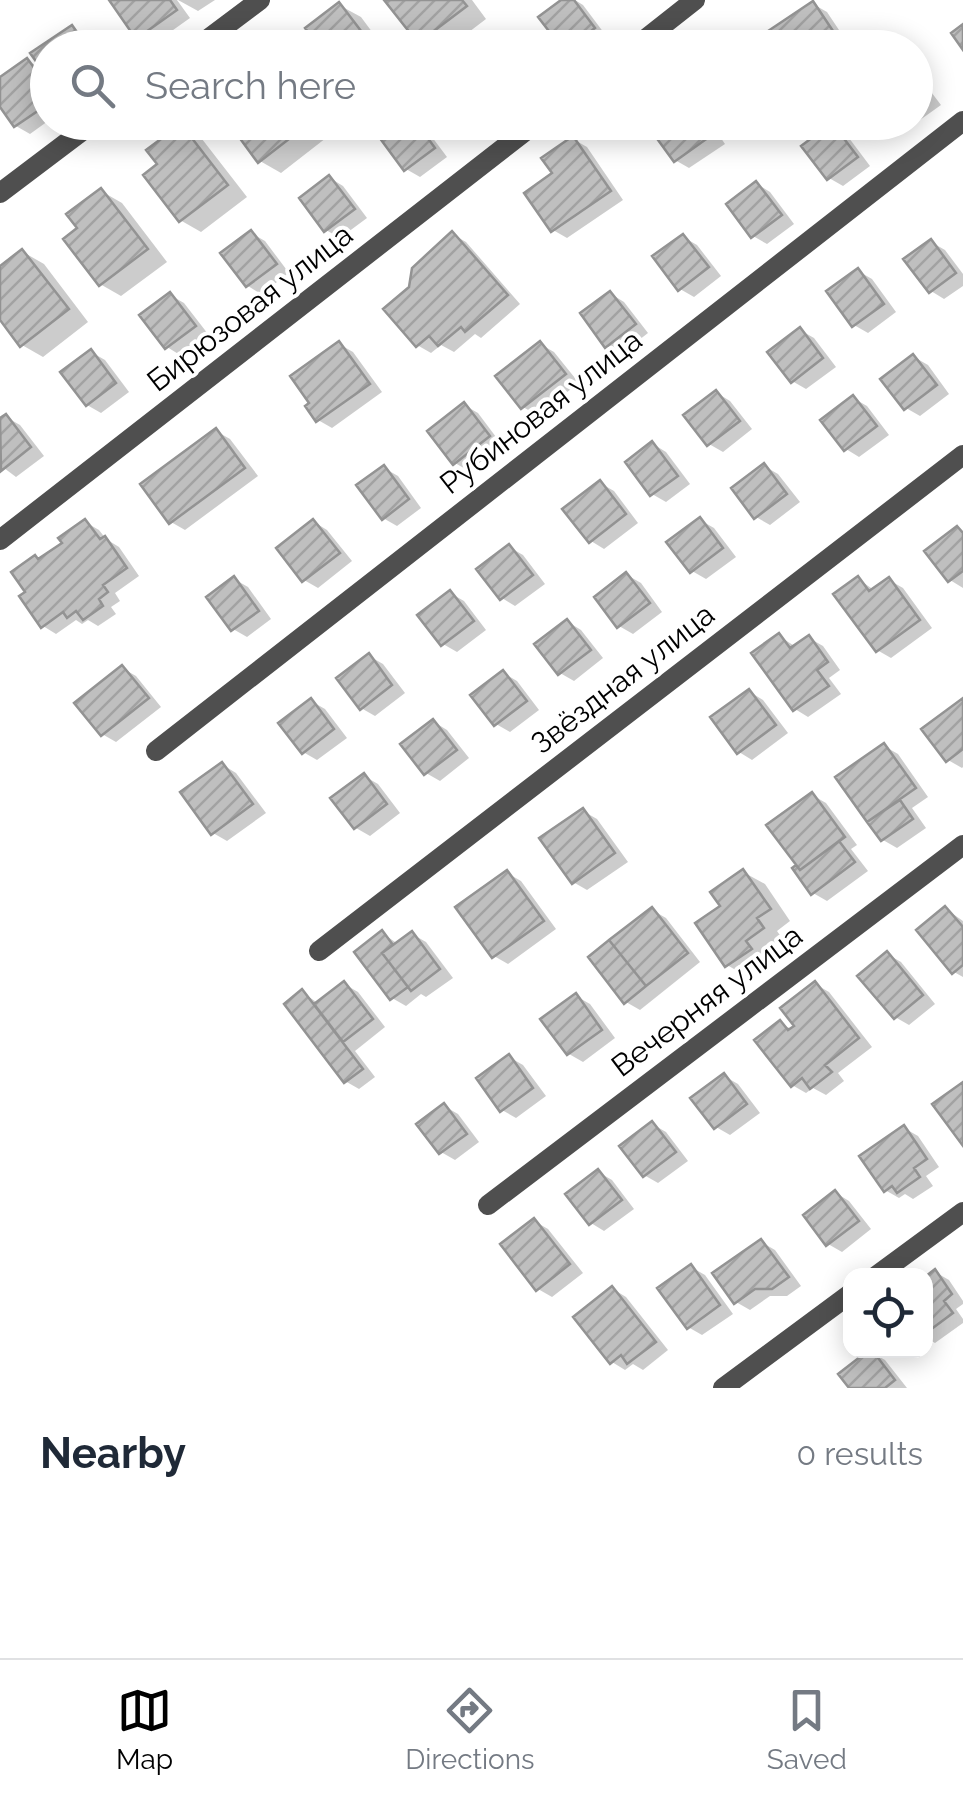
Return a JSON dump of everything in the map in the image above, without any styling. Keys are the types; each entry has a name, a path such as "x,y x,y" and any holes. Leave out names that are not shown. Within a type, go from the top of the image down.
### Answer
{"street":[{"path":"220,30 260,0"},
{"path":"657,30 695,0"},
{"name":"Рубиновая улица","path":"156,750 963,121"},
{"path":"0,192 70,140"},
{"name":"Бирюзовая улица","path":"0,540 514,140"},
{"name":"Звёздная улица","path":"319,951 963,455"},
{"name":"Вечерняя улица","path":"488,1205 963,845"},
{"path":"887,1268 963,1212"},
{"path":"723,1388 843,1299"}],"building":[{"path":"109,0 170,0 177,10 149,30 130,30"},
{"path":"384,0 462,0 467,6 435,30 408,30"},
{"path":"561,0 574,0 595,28 548,30 538,17"},
{"path":"813,1 832,30 770,30"},
{"path":"339,2 360,30 306,30"},
{"path":"963,24 963,50 951,33"},
{"path":"27,58 30,62 30,116 14,127 0,107 0,77"},
{"path":"159,140 193,140 228,185 179,222 143,175 157,164 146,150"},
{"path":"241,140 288,140 258,163"},
{"path":"381,140 429,140 435,148 404,171"},
{"path":"567,140 576,140 611,191 551,232 524,193 552,173 541,158"},
{"path":"658,140 705,140 674,162"},
{"path":"809,140 845,140 858,157 827,180 801,146"},
{"path":"329,175 355,209 324,232 299,198"},
{"path":"756,181 782,215 751,238 726,204"},
{"path":"101,188 148,249 99,286 63,239 77,228 66,214"},
{"path":"251,230 277,264 246,287 220,253"},
{"path":"452,231 508,295 465,332 461,327 438,346 429,336 416,347 383,309 409,287 412,268"},
{"path":"683,234 709,267 678,291 652,256"},
{"path":"931,239 956,273 929,293 903,259"},
{"path":"22,249 69,309 20,347 0,320 0,266"},
{"path":"858,268 884,304 852,327 826,291"},
{"path":"610,291 636,324 605,348 580,313"},
{"path":"170,292 196,326 165,349 139,315"},
{"path":"800,327 823,358 791,383 767,352"},
{"path":"339,341 370,384 316,422 305,406 309,403 290,376"},
{"path":"540,341 566,374 521,409 495,376"},
{"path":"91,349 116,383 86,406 60,372"},
{"path":"913,354 937,385 904,410 880,379"},
{"path":"716,390 740,421 707,446 683,415"},
{"path":"853,395 877,426 844,451 820,420"},
{"path":"464,402 490,436 453,465 427,431"},
{"path":"6,414 31,447 1,471 0,418"},
{"path":"216,428 245,468 169,524 140,484"},
{"path":"652,441 678,476 650,496 625,462"},
{"path":"764,463 787,494 754,519 731,488"},
{"path":"384,465 409,499 382,520 356,485"},
{"path":"600,480 626,514 589,543 562,509"},
{"path":"700,517 723,548 690,573 666,542"},
{"path":"85,519 100,539 105,536 127,568 103,585 108,592 99,599 103,606 83,620 76,611 67,618 63,612 41,628 19,596 25,592 11,572 62,543 58,538"},
{"path":"313,519 340,553 302,582 276,548"},
{"path":"957,526 963,533 963,571 948,582 924,551"},
{"path":"509,544 533,575 500,600 476,569"},
{"path":"626,572 650,603 617,628 594,597"},
{"path":"234,576 259,611 231,631 206,597"},
{"path":"858,576 869,591 889,577 920,620 876,652 833,594"},
{"path":"450,590 474,621 441,646 417,615"},
{"path":"567,619 591,650 558,675 534,644"},
{"path":"779,633 790,648 809,635 828,662 817,670 829,686 793,711 751,653"},
{"path":"369,653 392,685 360,710 336,678"},
{"path":"122,665 149,698 101,736 74,703"},
{"path":"503,670 527,701 494,726 470,695"},
{"path":"749,689 776,725 737,754 710,717"},
{"path":"311,698 334,729 302,754 278,723"},
{"path":"963,698 963,749 946,762 921,729"},
{"path":"433,719 457,750 424,775 400,744"},
{"path":"884,743 916,788 867,822 835,777"},
{"path":"222,762 253,804 211,835 180,792"},
{"path":"364,773 387,804 354,829 330,798"},
{"path":"812,792 845,837 800,870 766,825"},
{"path":"900,800 913,819 881,841 867,822"},
{"path":"583,808 615,853 572,884 539,838"},
{"path":"839,841 855,862 811,895 792,868 796,865 800,870"},
{"path":"743,869 771,909 757,918 764,928 746,941 752,949 725,967 695,923 720,906 710,892"},
{"path":"507,870 544,921 492,958 455,907"},
{"path":"945,906 963,927 963,965 952,974 916,930"},
{"path":"652,907 688,953 646,986 609,940"},
{"path":"382,930 393,945 382,953 408,987 390,1000 354,952"},
{"path":"412,931 440,969 411,991 382,953"},
{"path":"609,940 646,986 624,1004 588,957"},
{"path":"887,951 923,995 894,1019 857,976"},
{"path":"344,981 373,1019 343,1042 314,1004"},
{"path":"815,981 859,1038 825,1065 832,1072 810,1089 802,1078 791,1087 754,1040 780,1020 788,1030 794,1026 780,1008"},
{"path":"302,989 363,1069 344,1083 284,1004"},
{"path":"576,993 602,1030 567,1055 540,1019"},
{"path":"509,1054 533,1088 500,1112 476,1078"},
{"path":"724,1073 747,1104 714,1129 690,1098"},
{"path":"963,1082 963,1146 932,1104"},
{"path":"444,1103 467,1134 439,1154 416,1124"},
{"path":"652,1121 676,1152 643,1177 619,1146"},
{"path":"904,1125 927,1159 914,1168 920,1177 897,1193 892,1186 884,1192 859,1156"},
{"path":"598,1169 622,1200 589,1225 565,1194"},
{"path":"835,1190 859,1221 826,1246 803,1215"},
{"path":"534,1218 570,1264 536,1291 500,1244"},
{"path":"761,1239 789,1277 772,1289 755,1289 734,1304 712,1273"},
{"path":"691,1264 720,1305 687,1329 657,1288"},
{"path":"933,1271 952,1294 944,1301 953,1313 933,1328"},
{"path":"612,1286 656,1342 627,1364 621,1355 610,1364 573,1317"},
{"path":"859,1358 878,1358 895,1380 885,1388 849,1388 838,1374"}]}
